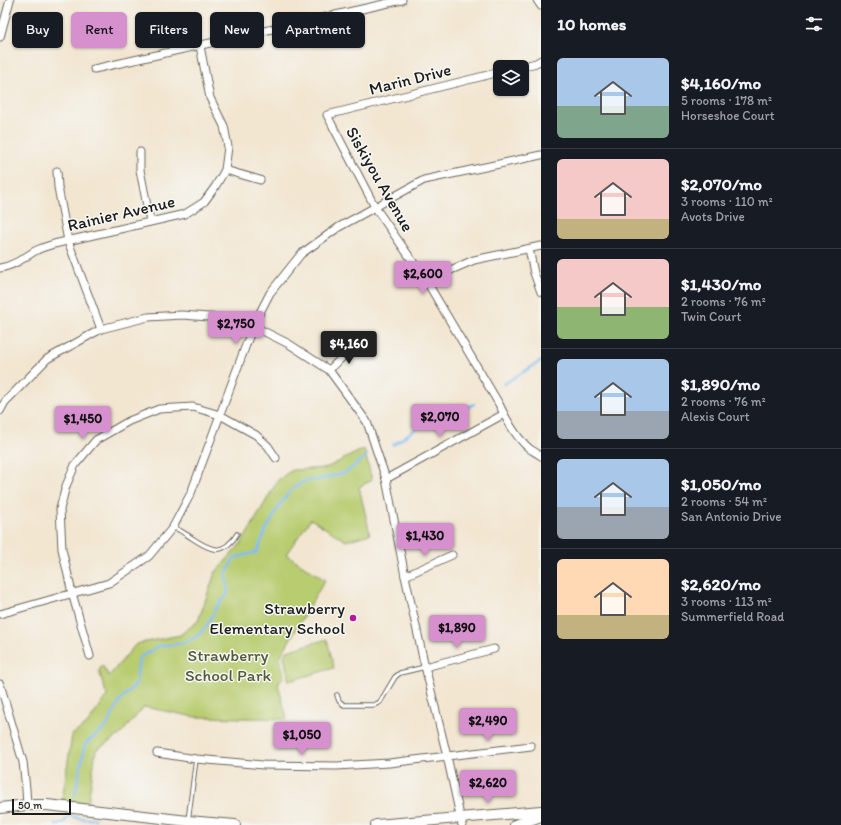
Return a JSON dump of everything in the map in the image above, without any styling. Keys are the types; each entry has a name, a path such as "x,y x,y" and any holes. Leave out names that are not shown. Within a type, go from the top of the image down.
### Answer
{"street":[{"path":"0,37 10,0"},
{"path":"202,46 402,0"},
{"path":"537,0 541,6"},
{"path":"94,68 190,48"},
{"name":"Rainier Avenue","path":"0,268 7,267 37,250 54,244 185,214 204,202 225,170 228,147 224,126 210,98 200,48"},
{"path":"529,65 541,60"},
{"name":"Marin Drive","path":"327,115 493,74"},
{"name":"Siskiyou Avenue","path":"327,115 375,207 427,282 504,414 516,433 529,448 541,456"},
{"path":"140,152 140,170 150,221"},
{"path":"0,614 109,583 149,556 173,527 191,493 252,326 270,293 301,254 339,227 424,180 541,155"},
{"path":"225,170 260,180"},
{"path":"57,171 58,187 68,241 101,329"},
{"path":"427,282 438,275 474,260 541,246"},
{"path":"529,249 534,273 541,292"},
{"path":"0,411 5,402 47,359 101,329 148,317 182,315 222,318 252,326 288,344 329,370 367,422 386,479 405,576 461,821"},
{"path":"329,370 354,346"},
{"path":"90,656 72,593 62,549 60,509 66,486 75,465 96,440 129,421 160,409 192,407 220,415 256,435 268,446 276,458"},
{"path":"386,479 504,414"},
{"path":"405,576 452,555"},
{"path":"425,667 494,649"},
{"path":"0,684 4,708 23,762 27,805"},
{"path":"157,753 196,759 263,765 336,766 389,764 531,746"},
{"path":"0,808 27,805 47,805 188,823 235,825"},
{"path":"376,825 461,821 541,811"},
{"path":"515,825 541,816"}],"lane":[{"path":"173,527 198,542 216,550 229,544 237,534"},
{"path":"337,695 339,701 344,705 374,705 380,702 395,677 400,673 425,667"},
{"path":"188,823 196,759"}],"green space":[{"name":"Strawberry School Park","path":"364,449 372,480 359,487 370,534 346,541 311,519 286,554 325,580 280,657 284,676 278,684 287,719 195,717 144,707 120,735 96,750 88,803 62,800 72,735 87,724 107,696 99,671 102,665 109,676 136,644 180,635 198,621 215,573 243,541 278,480 292,470 326,468"},
{"path":"327,639 334,668 289,681 284,656 287,651"}],"waterway":[{"path":"504,384 541,361"},
{"path":"393,445 421,425 457,413 474,404"},
{"path":"75,795 85,744 106,727 121,699 136,684 139,658 159,646 184,643 199,635 207,625 217,606 227,595 226,574 234,558 257,552 265,532 281,503 292,489 304,481 318,480 347,472 367,455"},
{"path":"56,825 63,823 71,814 73,817 95,819"}],"place":[{"name":"Strawberry Elementary School","path":"353,618"}]}
